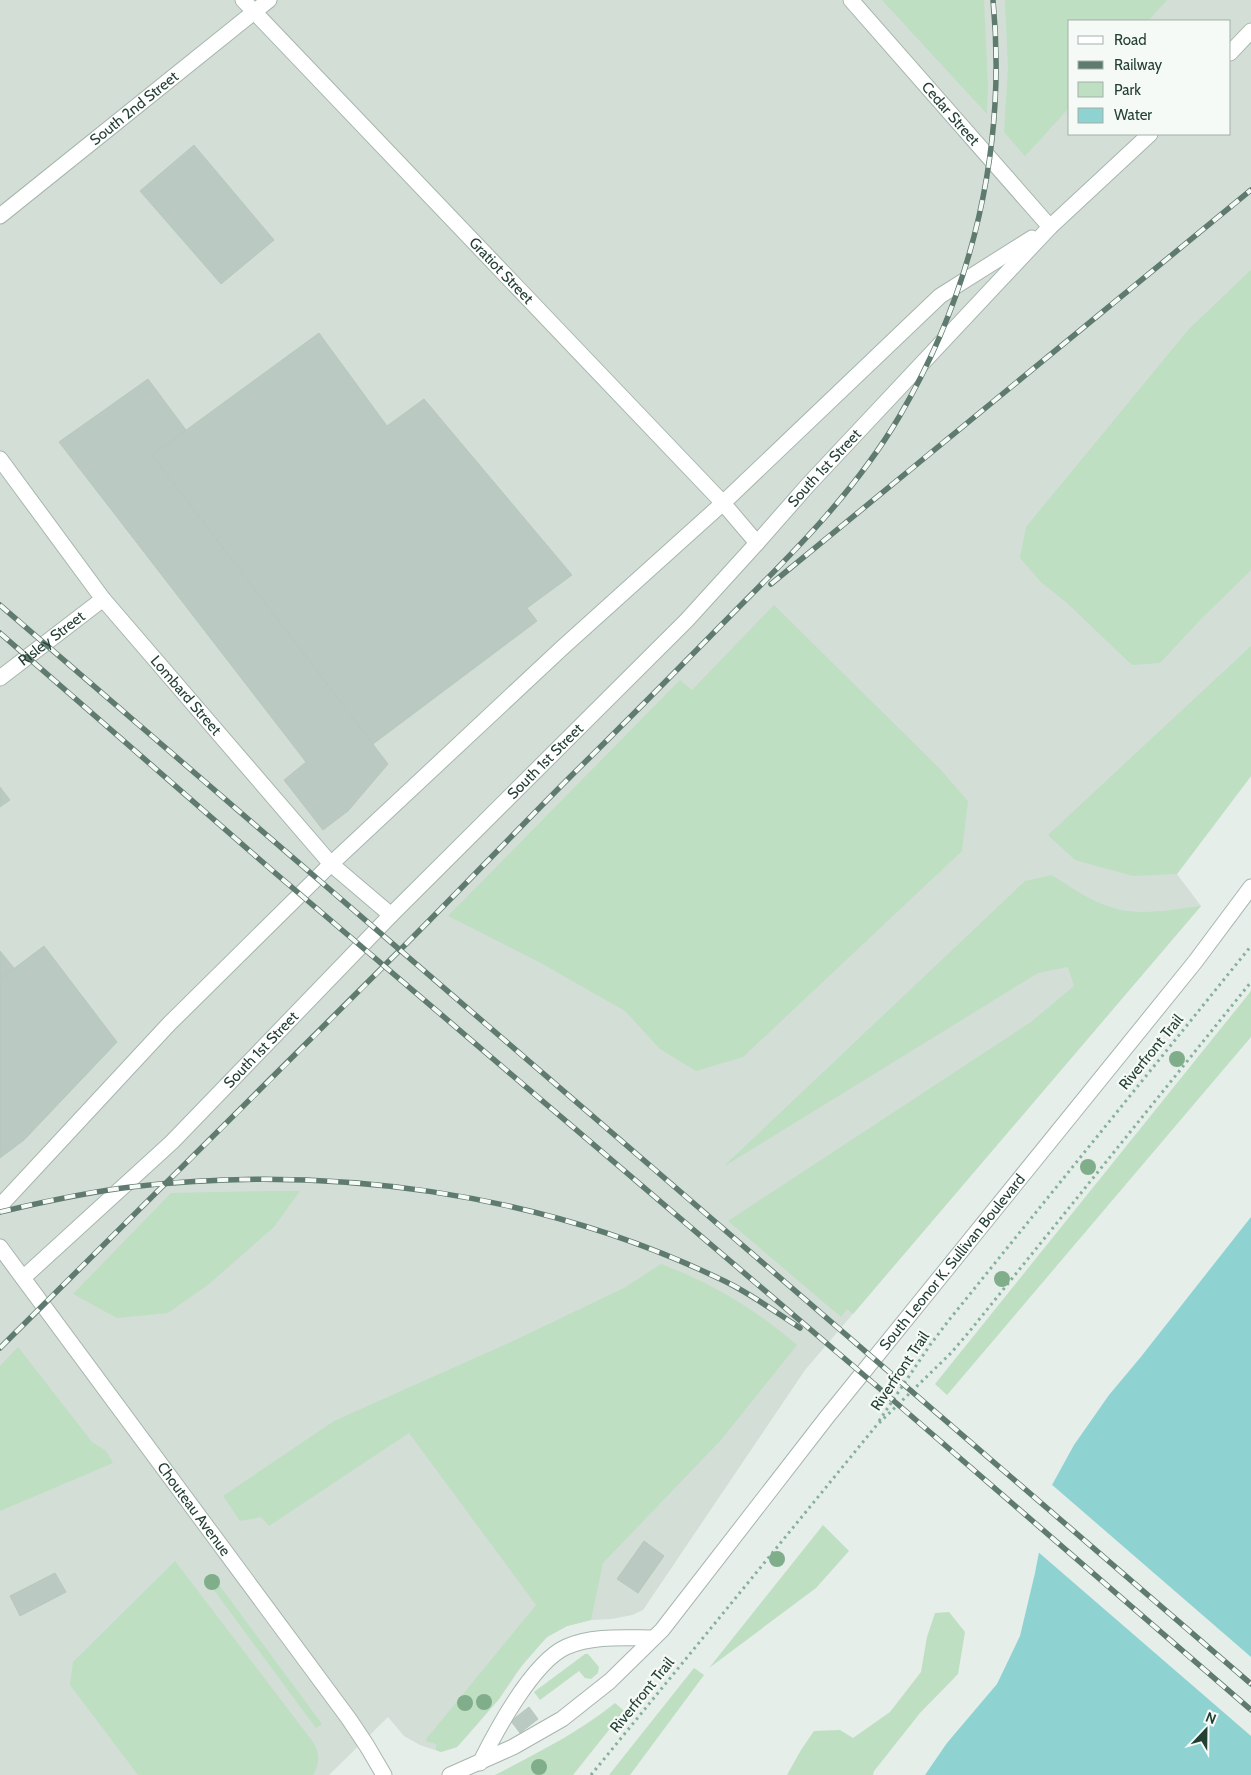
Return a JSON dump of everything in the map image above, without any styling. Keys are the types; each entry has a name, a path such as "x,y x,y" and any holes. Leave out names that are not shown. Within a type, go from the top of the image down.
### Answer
{"street":[{"name":"Gratiot Street","path":"243,0 723,503 757,543"},
{"name":"South 2nd Street","path":"0,216 269,0"},
{"name":"Cedar Street","path":"851,0 1050,227"},
{"path":"1231,52 1251,31"},
{"name":"South 1st Street","path":"23,1278 172,1142 391,915 686,620 808,485 1050,227 1149,135"},
{"name":"South 1st Street","path":"0,1206 169,1024 331,864 562,648 723,503 940,296 1050,227"},
{"name":"Lombard Street","path":"0,459 103,599 331,864 391,915"},
{"name":"Risley Street","path":"0,678 103,599"},
{"name":"South Leonor K. Sullivan Boulevard","path":"450,1775 480,1763 540,1733 562,1719 610,1681 662,1630 827,1417 1194,962 1251,887"},
{"name":"Chouteau Avenue","path":"0,1247 349,1719 384,1775"},
{"path":"480,1763 499,1725 532,1678 550,1658 565,1648 583,1642 604,1639 653,1638"}],"path":[{"name":"Riverfront Trail","path":"591,1775 876,1426 949,1320 1251,946"},
{"name":"Riverfront Trail","path":"876,1426 951,1353 969,1332 1251,982"}],"shaded area":[{"path":"0,0 1251,0 1251,776 1177,874 1201,906 805,1370 643,1610 632,1615 612,1619 591,1620 567,1626 547,1637 531,1653 499,1699 457,1747 441,1752 420,1745 404,1736 388,1717 329,1775 0,1775"}],"green space":[{"path":"882,0 984,0 988,86 987,114"},
{"path":"1005,0 1167,0 1149,20 1068,20 1068,109 1025,156 1004,132 1008,68"},
{"path":"1251,270 1251,570 1160,663 1132,665 1067,603 1042,583 1020,558 1026,527 1189,329"},
{"path":"774,605 940,769 968,801 962,851 743,1057 696,1071 660,1049 625,1011 539,962 448,916 680,680 692,690"},
{"path":"1251,646 1251,776 1177,874 1133,876 1075,860 1048,835"},
{"path":"1052,875 1091,899 1117,909 1148,912 1201,906 853,1314 847,1309 841,1317 728,1221 1031,1022 1074,986 1068,967 1038,973 723,1167 1025,881"},
{"path":"1251,991 1251,1037 947,1395 935,1384"},
{"path":"300,1191 274,1227 209,1284 168,1313 117,1318 73,1294 171,1193"},
{"path":"661,1264 680,1271 732,1298 765,1320 797,1345 721,1440 603,1563 591,1620 567,1626 547,1637 518,1670 499,1699 457,1747 441,1752 436,1750 436,1744 426,1741 427,1738 536,1605 409,1433 269,1526 261,1517 240,1521 223,1496 334,1421 511,1342 624,1288"},
{"path":"18,1347 92,1442 106,1451 113,1463 0,1511 0,1366"},
{"path":"823,1525 849,1551 816,1588 709,1668"},
{"path":"175,1561 313,1742 317,1750 318,1759 313,1775 138,1775 70,1685 73,1662"},
{"path":"211,1574 322,1724 316,1728 205,1578"},
{"path":"949,1612 965,1632 958,1674 920,1713 874,1771 873,1775 787,1775 814,1731 840,1730 853,1738 890,1712 921,1672 927,1637 935,1613"},
{"path":"585,1654 588,1654 599,1667 598,1673 591,1679 585,1678 579,1671 540,1700 534,1692"},
{"path":"694,1668 704,1675 630,1775 609,1775"},
{"path":"615,1703 624,1711 573,1775 495,1775 572,1733"}],"water":[{"path":"1251,1217 1251,1775 925,1775 947,1743 997,1684 1020,1636 1035,1573 1052,1485 1074,1445 1109,1395"}],"pier":[{"path":"1050,1483 1251,1657 1251,1736 1037,1551"}],"building":[{"path":"194,145 274,240 221,284 140,191"},
{"path":"319,333 387,426 424,399 572,575 527,608 537,621 373,744 152,455"},
{"path":"148,379 186,430 152,455 388,764 348,811 323,830 284,780 306,762 59,442"},
{"path":"0,787 10,800 0,807"},
{"path":"44,946 117,1042 24,1140 0,1158 0,979"},
{"path":"0,951 14,968 0,979"},
{"path":"644,1541 664,1556 638,1593 617,1579"},
{"path":"55,1573 66,1592 20,1616 10,1596"},
{"path":"529,1707 538,1719 520,1733 511,1721"}],"railway":[{"path":"0,1348 428,922 759,587 803,542 864,470 899,417 925,369 947,319 965,268 979,216 989,163 995,109 996,55 993,0"},
{"path":"771,584 1251,190"},
{"path":"0,605 1251,1684"},
{"path":"0,633 274,872 872,1382 1251,1710"},
{"path":"0,1212 115,1189 205,1181 281,1179 356,1183 431,1192 506,1205 578,1224 649,1248 729,1283 800,1328"}]}
